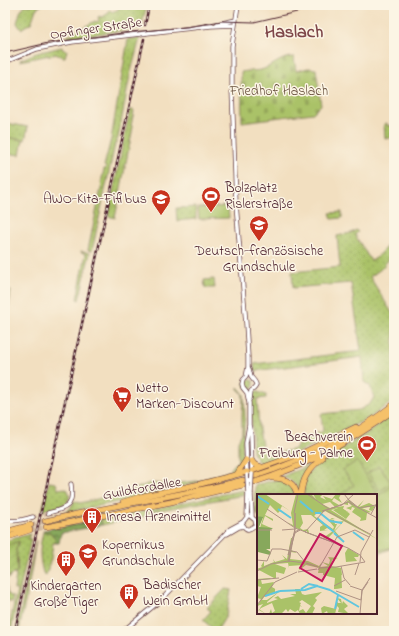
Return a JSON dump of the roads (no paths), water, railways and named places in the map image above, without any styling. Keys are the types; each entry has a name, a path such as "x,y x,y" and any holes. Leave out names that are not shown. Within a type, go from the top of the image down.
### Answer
{"highway":[{"path":"251,475 287,465 319,452 345,437 394,404"},
{"path":"267,478 328,453 358,436 394,410"},
{"path":"251,475 262,468 300,454 373,419"},
{"path":"301,494 303,481 308,471 328,453"},
{"path":"236,475 249,461 262,468"},
{"path":"111,507 143,496 236,475 282,478 294,486 297,494"},
{"name":"Guildfordallee","path":"46,521 243,482 171,502 46,527"},
{"path":"5,532 32,524"},
{"path":"5,538 30,530"}],"street":[{"path":"238,5 232,46 234,164 237,225 246,324 248,367 246,377 242,384 243,388 246,390 249,404"},
{"name":"Opfinger Straße","path":"211,26 236,20"},
{"name":"Opfinger Straße","path":"6,60 19,57 33,50 56,45 211,26 234,25"},
{"path":"123,631 157,604 230,529 243,522 247,516 251,475 247,435 249,425 249,404 251,391 256,384 248,367"},
{"path":"246,377 252,377"},
{"path":"246,390 251,391"},
{"path":"48,513 62,510 69,506 72,499 71,484"},
{"path":"249,494 252,517"},
{"path":"243,522 247,529 257,525 257,520 247,516"},
{"path":"5,519 19,521 33,517"},
{"path":"223,537 239,527 244,526"}],"tunnel":[{"path":"33,517 48,513"},
{"path":"31,525 45,521"},
{"path":"30,530 46,527"}],"tram line":[{"path":"5,53 48,43 130,32 187,27 221,21 254,22 327,5"}],"railway":[{"path":"145,25 149,5"},
{"path":"15,631 144,39"}],"place":[{"name":"Bolzplatz Rislerstraße","path":"211,213"},
{"name":"AWO-Kita-Fifibus","path":"161,216"},
{"name":"Deutsch-französische Grundschule","path":"259,242"},
{"name":"Netto Marken-Discount","path":"122,413"},
{"name":"Beachverein Freiburg - Palme","path":"367,462"},
{"name":"Inresa Arzneimittel","path":"92,534"},
{"name":"Kopernikus Grundschule","path":"88,570"},
{"name":"Kindergarten Große Tiger","path":"66,577"},
{"name":"Badischer Wein GmbH","path":"129,610"}],"district":[{"name":"Haslach","path":"294,33"}],"park label":[{"name":"Friedhof Haslach","path":"279,91"}]}
